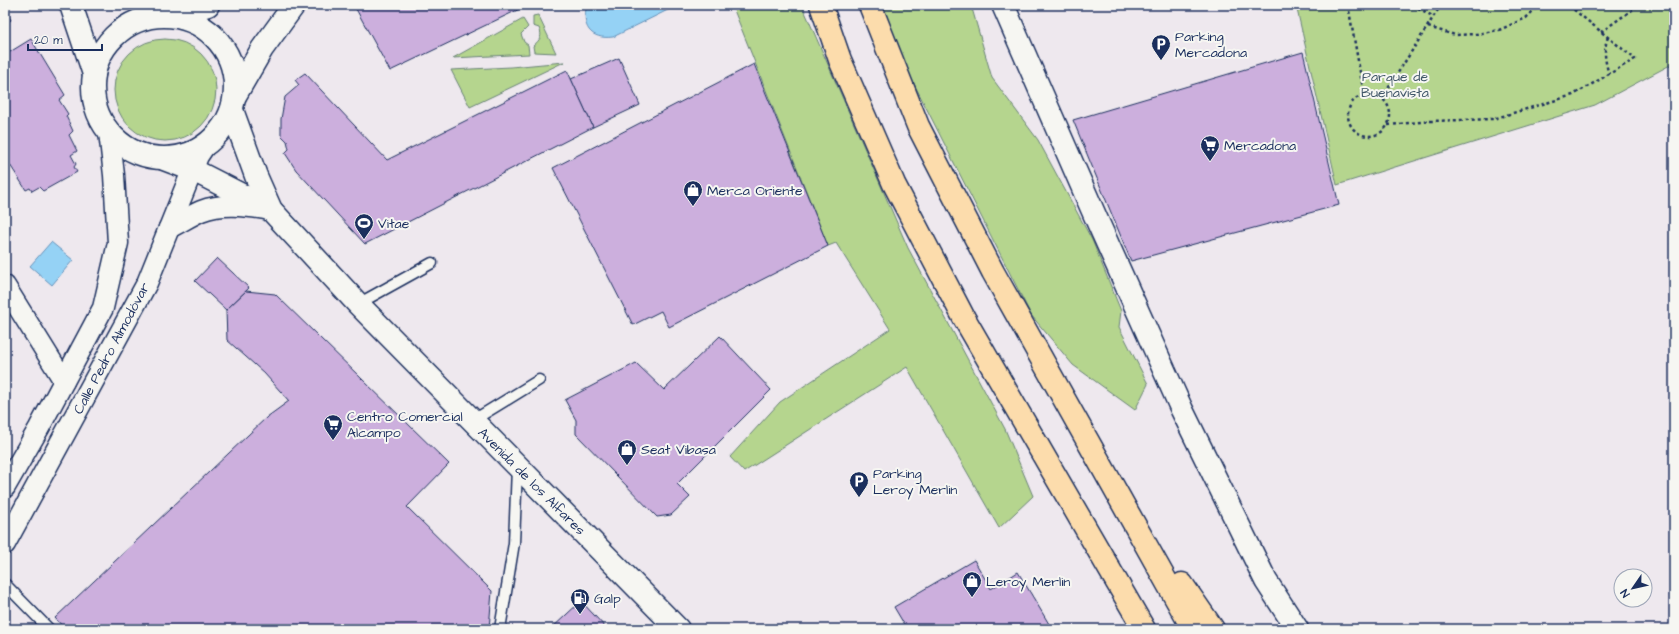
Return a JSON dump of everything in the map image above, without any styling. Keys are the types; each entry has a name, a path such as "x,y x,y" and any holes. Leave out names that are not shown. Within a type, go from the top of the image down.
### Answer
{"highway":[{"path":"821,5 840,60 894,184 964,318 1144,629"},
{"path":"870,5 918,126 993,272 1193,629"},
{"path":"1102,466 1213,629"}],"street":[{"path":"71,5 94,74"},
{"path":"140,5 166,15 199,24 211,32 228,54 233,67 234,102 252,164 271,210"},
{"path":"208,5 166,15 143,18 129,24 116,33 106,45 98,59 94,74 93,89 95,105 100,119 108,132 132,151 193,170 271,210"},
{"path":"161,159 176,158 191,154 204,147 216,137 226,124 234,102 262,49 294,5"},
{"path":"1003,5 1182,410 1266,581 1297,629"},
{"name":"Calle Pedro Almodóvar","path":"5,487 104,308 118,243 114,175 108,132"},
{"name":"Calle Pedro Almodóvar","path":"5,544 147,283 193,170 204,147"},
{"path":"169,228 201,211 218,207 240,206 271,210"},
{"name":"Avenida de los Alfares","path":"271,210 358,304 678,629"},
{"path":"5,286 64,381"}],"lane":[{"path":"358,304 432,263"},
{"path":"472,421 540,380"},
{"path":"500,629 514,543 517,466"},
{"path":"5,584 49,629"}],"path":[{"path":"1348,5 1364,94"},
{"path":"1413,5 1434,17"},
{"path":"1382,98 1441,5"},
{"path":"1428,27 1455,35 1484,33 1499,30 1526,18 1539,5"},
{"path":"1388,125 1390,112 1388,105 1382,98 1372,93 1358,96 1352,101 1349,107 1349,121 1352,128 1364,135 1370,136 1377,134 1388,125 1431,121 1493,119 1573,95 1635,59 1568,5"},
{"path":"1601,32 1639,5"},
{"path":"1608,37 1604,61 1609,74"}],"green space":[{"path":"732,5 802,5 908,248 1005,429 1033,496 999,528 907,367 744,472 730,457 780,402 890,329 836,243 828,246"},
{"path":"883,5 971,5 992,78 1038,140 1092,240 1121,311 1119,327 1148,384 1135,410 1073,365 1031,315 902,60"},
{"name":"Parque de Buenavista","path":"1296,5 1674,5 1674,63 1595,105 1337,185"},
{"path":"538,15 556,53 534,52 533,46 541,36 539,28 533,26 533,16"},
{"path":"523,19 528,27 521,34 524,42 528,45 529,54 453,58"},
{"path":"165,39 175,40 194,47 208,61 215,80 215,100 208,119 194,133 175,140 165,141 155,140 136,133 122,119 115,100 114,90 115,80 122,61 136,47 155,40"},
{"path":"564,62 470,107 451,70 511,67"}],"water":[{"path":"587,5 678,5 613,37 605,37 593,34 589,30 585,19"},
{"path":"51,242 73,260 52,285 30,266"}],"building":[{"path":"364,5 528,5 390,71 356,9"},
{"path":"5,10 11,20 5,24"},
{"path":"31,39 65,95 59,100 68,114 66,116 73,131 69,135 77,151 71,155 76,164 74,167 77,172 43,191 39,187 32,191 30,188 26,190 5,157 5,55"},
{"name":"Mercadona","path":"1303,52 1339,205 1131,261 1073,120"},
{"path":"619,58 640,105 593,127 571,79"},
{"name":"Merca Oriente","path":"754,64 828,246 669,327 661,311 633,325 553,168"},
{"path":"567,70 593,127 365,244 296,170 285,153 289,149 287,141 281,135 281,119 285,97 299,85 295,80 305,73 387,160"},
{"path":"217,258 249,288 226,310 195,281"},
{"name":"Centro Comercial Alcampo","path":"246,291 275,294 449,464 407,507 492,591 489,629 65,629 55,618 267,417 289,401 264,373 227,340 226,310"},
{"path":"720,336 771,390 677,484 690,497 671,515 657,517 576,434 576,420 565,400 636,363 664,390"},
{"name":"Leroy Merlin","path":"974,560 991,589 1018,572 1052,629 907,629 894,607"},
{"name":"Galp","path":"581,601 607,629 551,629"}],"place":[{"name":"Parking Mercadona","path":"1161,61"},
{"name":"Mercadona","path":"1210,162"},
{"name":"Merca Oriente","path":"693,207"},
{"name":"Vitae","path":"364,240"},
{"name":"Centro Comercial Alcampo","path":"333,441"},
{"name":"Seat Vibasa","path":"627,466"},
{"name":"Parking Leroy Merlin","path":"859,498"},
{"name":"Leroy Merlin","path":"972,598"},
{"name":"Galp","path":"580,615"}]}
